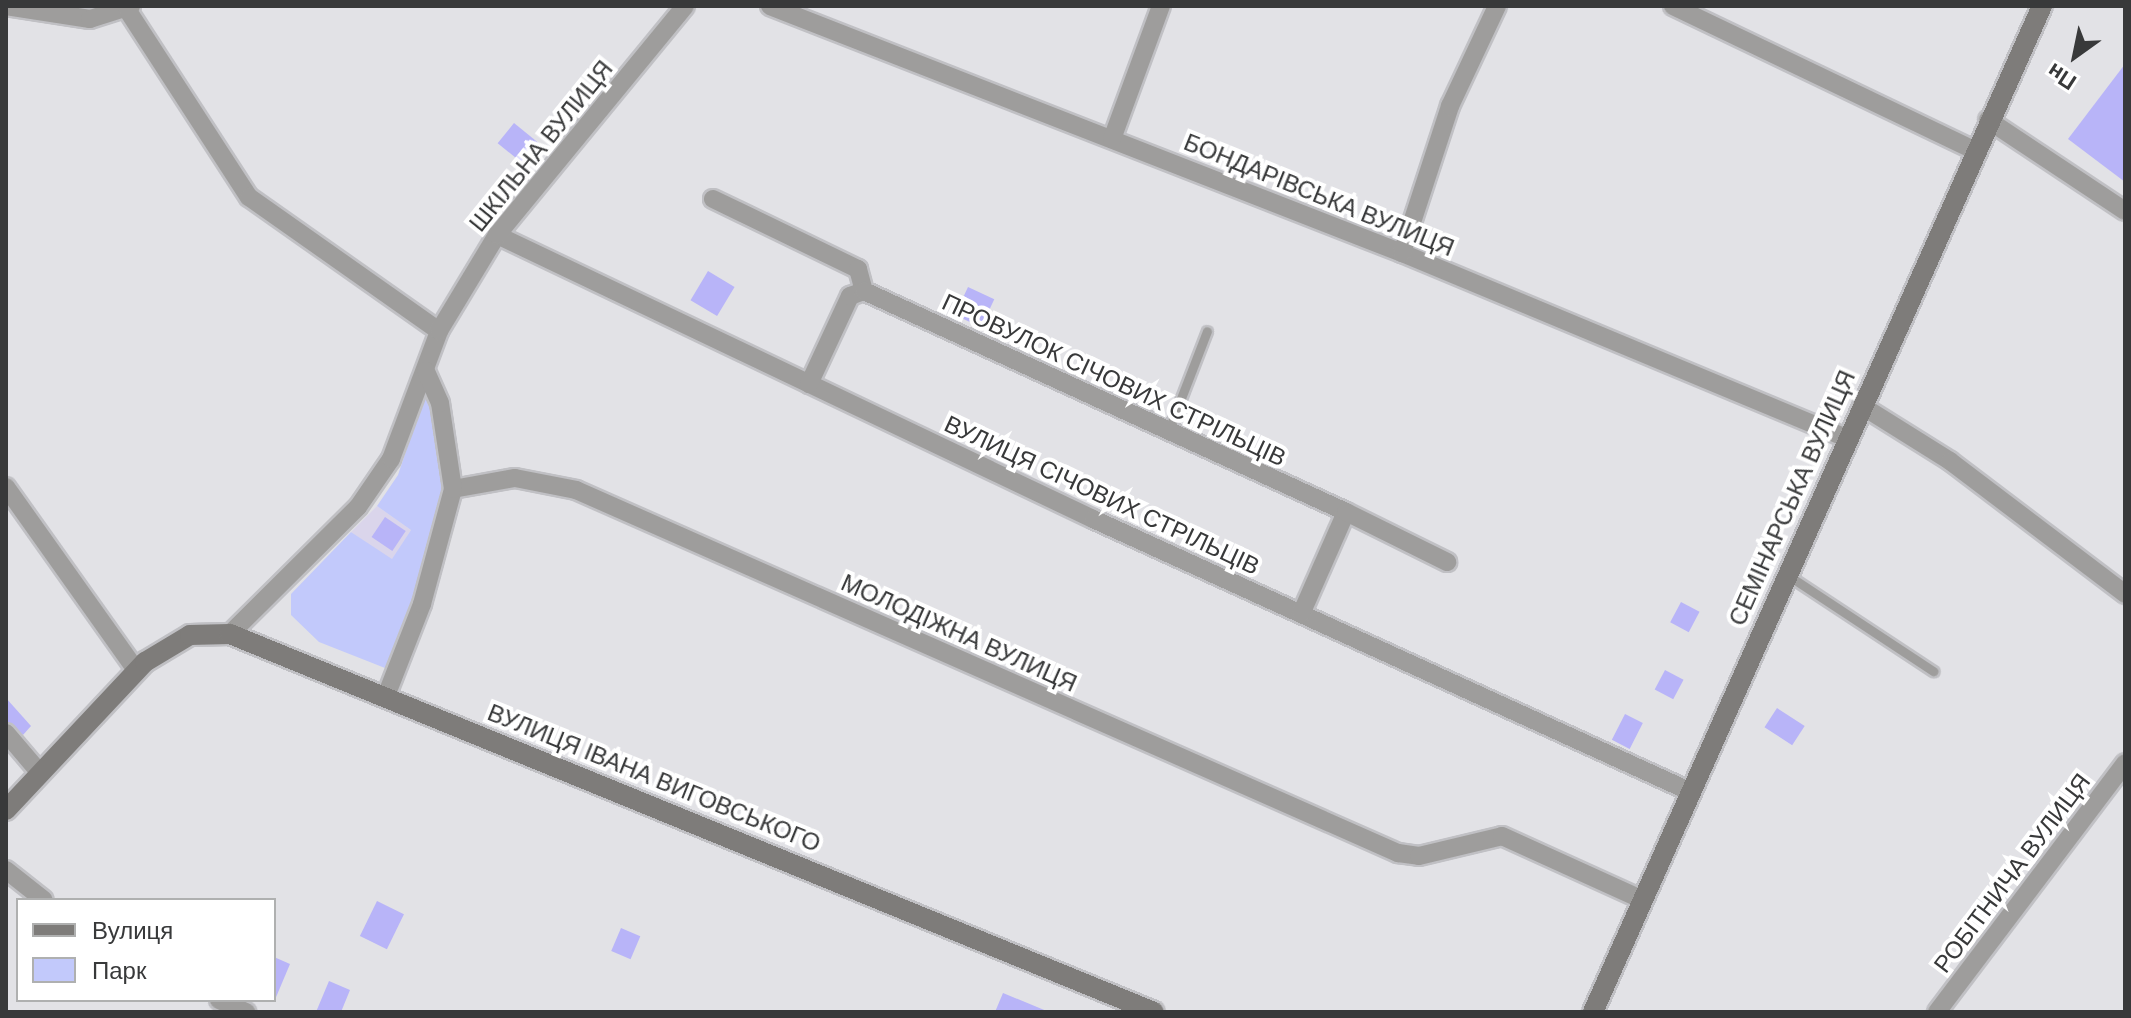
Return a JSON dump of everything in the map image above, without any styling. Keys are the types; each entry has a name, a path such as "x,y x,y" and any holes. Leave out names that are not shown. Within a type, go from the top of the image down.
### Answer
{"street":[{"path":"6,6 90,19 129,8 249,197 439,331"},
{"name":"ШКІЛЬНА ВУЛИЦЯ","path":"230,634 358,507 391,459 439,331 497,235 685,6"},
{"name":"БОНДАРІВСЬКА ВУЛИЦЯ","path":"770,6 1402,253 1847,438"},
{"path":"1112,139 1161,6"},
{"path":"1402,253 1450,106 1497,6"},
{"path":"1673,6 1974,150"},
{"name":"СЕМІНАРСЬКА ВУЛИЦЯ","path":"1593,1012 1974,150 2042,6"},
{"path":"1988,120 2125,211"},
{"name":"ПРОВУЛОК СІЧОВИХ СТРІЛЬЦІВ","path":"713,199 858,269 864,291 1167,434 1346,512 1447,562"},
{"name":"ВУЛИЦЯ СІЧОВИХ СТРІЛЬЦІВ","path":"497,235 1301,614 1689,791"},
{"path":"809,384 850,296 864,291"},
{"path":"386,696 422,604 453,489 440,403 426,371"},
{"path":"1862,406 1950,461 2125,594"},
{"name":"МОЛОДІЖНА ВУЛИЦЯ","path":"453,489 515,478 576,490 1398,853 1419,856 1502,836 1641,899"},
{"path":"6,487 136,670"},
{"path":"1301,614 1346,512"},
{"name":"ВУЛИЦЯ ІВАНА ВИГОВСЬКОГО","path":"6,810 136,670 190,635 230,634 1154,1012"},
{"path":"6,733 40,773"},
{"name":"РОБІТНИЧА ВУЛИЦЯ","path":"1937,1012 2125,763"},
{"path":"6,870 41,898"},
{"path":"224,1002 246,1012"}],"lane":[{"path":"1167,434 1207,331"},
{"path":"1786,575 1933,671"}],"shaded area":[{"path":"377,506 411,530 392,560 351,532"}],"green space":[{"path":"433,393 445,470 440,502 407,622 385,668 319,642 291,615 291,594 351,532 392,559 411,530 377,506 398,475 425,394"}],"building":[{"path":"2125,64 2125,182 2068,139"},
{"path":"514,123 542,146 526,166 498,143"},
{"path":"708,271 735,287 717,316 690,300"},
{"path":"968,287 994,299 981,327 955,315"},
{"path":"385,517 406,531 392,551 372,537"},
{"path":"1681,602 1700,612 1689,632 1670,622"},
{"path":"1665,670 1684,680 1673,699 1655,689"},
{"path":"6,698 31,726 23,735 6,721"},
{"path":"1777,708 1805,726 1792,745 1764,727"},
{"path":"1625,714 1643,723 1630,749 1612,740"},
{"path":"377,901 404,914 387,949 360,936"},
{"path":"621,928 640,936 631,959 611,951"},
{"path":"276,958 290,964 276,997"},
{"path":"329,981 350,990 341,1012 316,1012"},
{"path":"1003,993 1049,1012 995,1012"}]}
